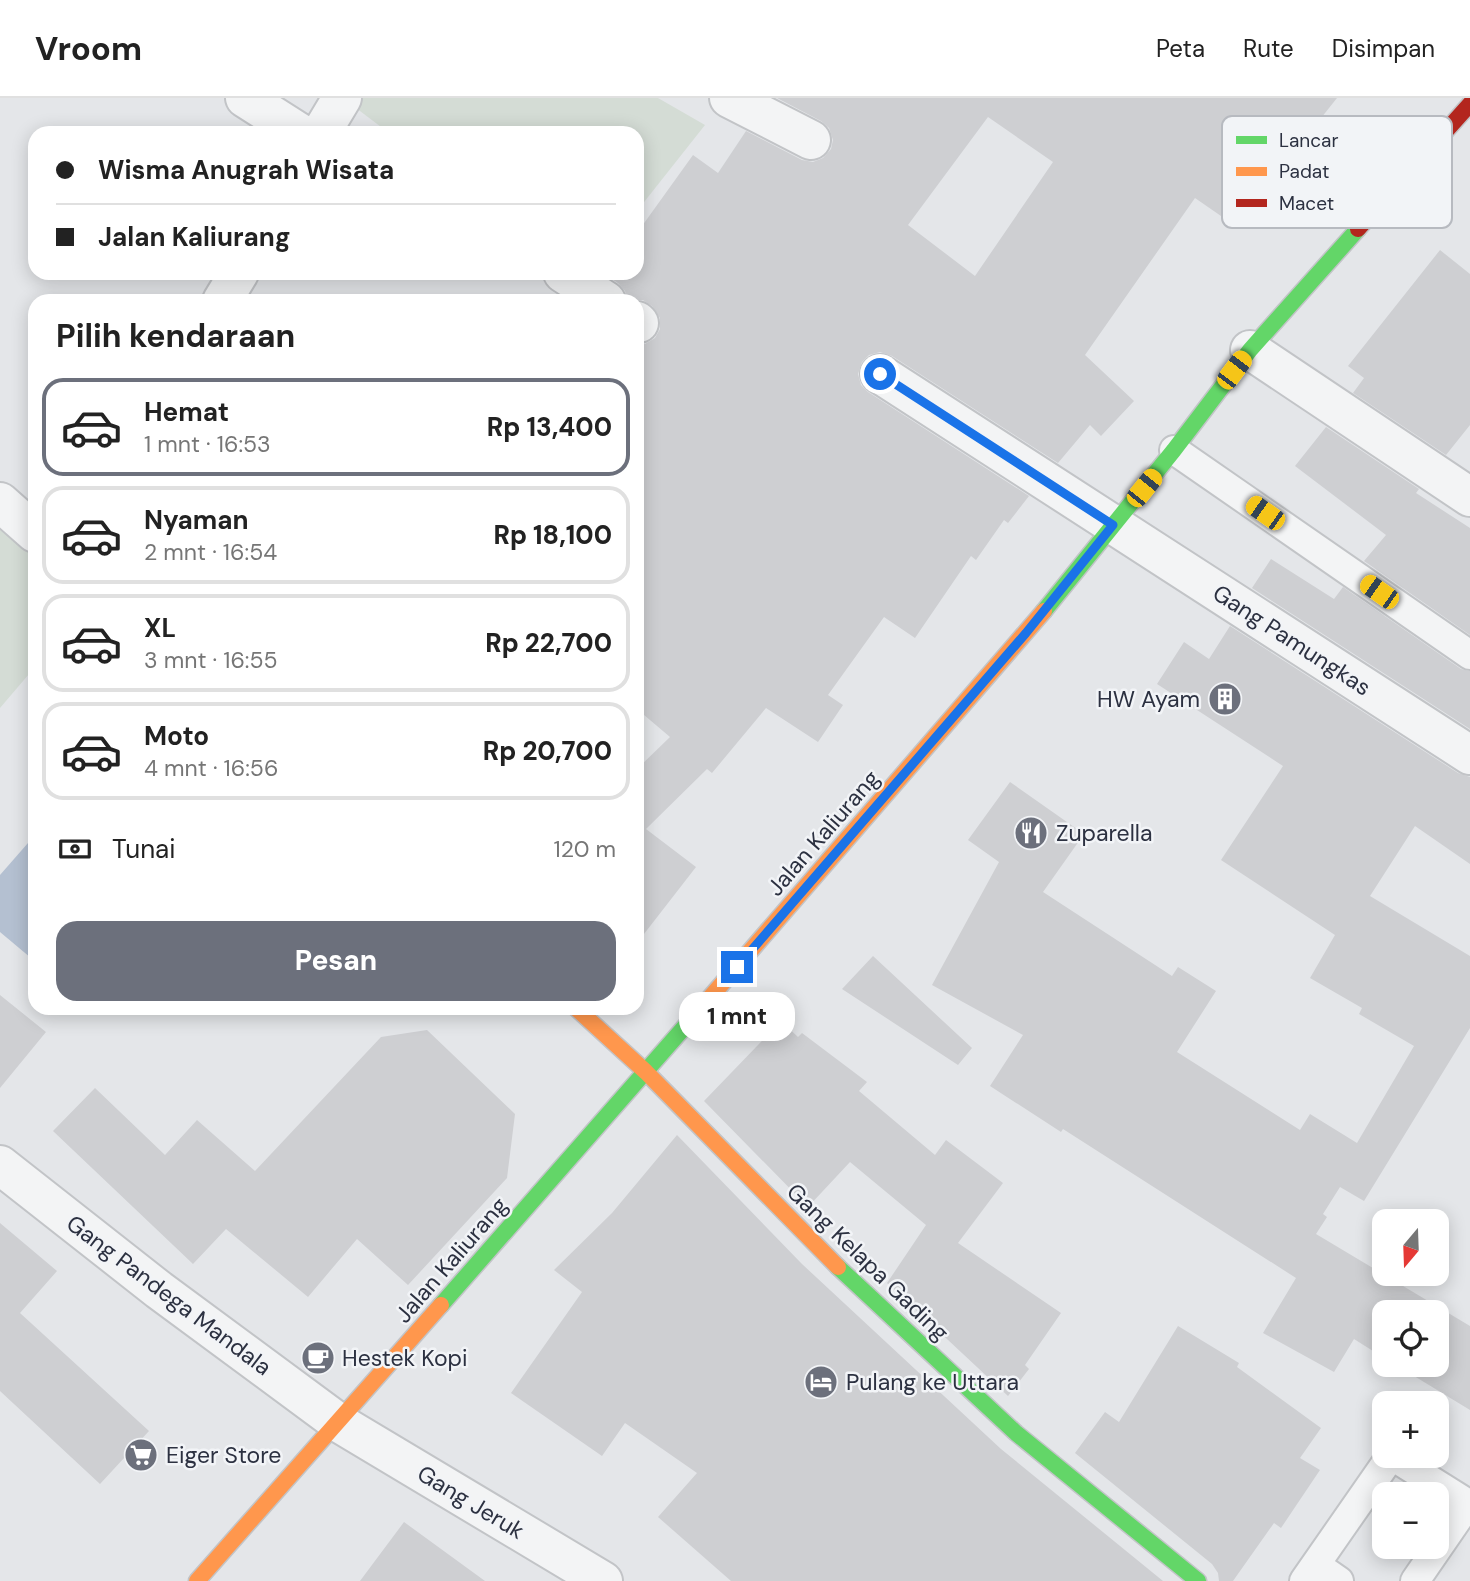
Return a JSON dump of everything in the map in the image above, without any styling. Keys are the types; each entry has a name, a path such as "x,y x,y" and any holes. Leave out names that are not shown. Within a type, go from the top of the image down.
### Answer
{"main road":[{"name":"Jalan Kaliurang","path":"1452,124 1470,104"},
{"name":"Jalan Kaliurang","path":"197,1581 646,1072 1026,633 1174,450 1250,350 1359,228"},
{"name":"Gang Kelapa Gading","path":"584,1015 646,1072 817,1248 1016,1433 1198,1581"}],"street":[{"path":"245,98 328,123"},
{"path":"729,98 811,140"},
{"path":"574,280 595,294"},
{"path":"1250,350 1470,497"},
{"name":"Gang Pamungkas","path":"880,374 1470,755"},
{"path":"0,502 28,527"},
{"name":"Gang Pandega Mandala","path":"0,1165 159,1290 339,1423"},
{"name":"Gang Jeruk","path":"339,1423 603,1581"}],"lane":[{"path":"1174,450 1470,655"},
{"path":"1339,1581 1310,1573 1383,1468"},
{"path":"1410,1468 1469,1505 1415,1581"}],"shaded area":[{"path":"363,98 658,98 705,125 644,202 644,126 380,126 356,108"},
{"path":"0,527 28,549 28,675 0,708"}],"water":[{"path":"28,843 28,955 0,932 0,875"}],"building":[{"path":"777,98 1337,98 1323,116 1222,116 1222,217 1195,198 1085,355 1134,401 1101,436 1090,425 1058,463 892,356 880,352 869,355 862,362 858,374 861,385 868,392 1029,496 1008,523 1004,520 976,560 971,556 915,638 884,617 828,695 843,705 818,742 766,708 712,773 707,769 646,829 696,867 644,934 644,762 670,737 644,715 644,344 655,338 660,329 660,318 652,306 644,301 644,294 626,294 614,280 644,280 644,223 693,155 718,173 746,131 802,160 813,162 823,158 831,149 833,140 829,128","holes":["988,117 1053,162 975,276 908,225"]},
{"path":"1440,250 1470,274 1470,425 1446,455 1353,393 1364,378 1348,366"},
{"path":"1326,427 1419,489 1416,493 1470,528 1470,635 1364,561 1386,535 1295,466"},
{"path":"1271,559 1334,599 1343,587 1461,669 1470,671 1470,729 1252,588"},
{"path":"1230,626 1458,773 1470,777 1470,864 1415,826 1370,896 1470,956 1470,1028 1364,1201 1340,1187 1323,1214 1327,1217 1316,1234 1372,1267 1372,1286 1403,1286 1426,1300 1372,1300 1372,1350 1354,1339 1334,1372 1263,1333 1296,1278 1063,1129 1061,1132 990,1086 1023,1035 932,985 999,862 968,840 1010,782 1084,834 1043,892 1172,976 1178,967 1216,991 1177,1052 1300,1130 1310,1114 1357,1143 1414,1046 1359,1014 1362,1008 1310,978 1335,935 1221,860 1283,766 1157,684 1184,642 1209,659"},
{"path":"873,956 972,1048 958,1065 842,989"},
{"path":"0,995 46,1032 0,1088"},
{"path":"781,1021 798,1037 802,1033 867,1082 859,1091 935,1155 946,1140 1003,1183 958,1243 1061,1313 1025,1365 1029,1369 1008,1396 887,1283 926,1225 850,1162 808,1207 704,1101"},
{"path":"427,1030 515,1114 507,1178 408,1285 357,1239 308,1297 226,1229 193,1264 53,1131 95,1088 165,1155 197,1120 255,1171 381,1037"},
{"name":"Pulang ke Uttara","path":"677,1135 802,1264 1001,1449 1163,1581 731,1581 658,1517 697,1473 625,1423 602,1456 511,1393 582,1292 554,1270 612,1213"},
{"path":"0,1223 57,1271 20,1313 149,1431 100,1484 0,1391"},
{"path":"1449,1313 1470,1326 1470,1410 1449,1397 1449,1391 1439,1391 1416,1377 1449,1377"},
{"path":"1178,1326 1239,1363 1237,1367 1321,1428 1300,1458 1320,1470 1281,1528 1274,1523 1233,1581 1219,1581 1218,1573 1212,1564 1075,1453 1105,1412 1119,1422"},
{"path":"404,1522 485,1581 360,1581"}],"traffic: fast":[{"path":"1044,611 1174,450 1250,350 1358,229"},
{"path":"441,1305 695,1015"},
{"path":"838,1267 1016,1433 1198,1581"}],"traffic: slow":[{"path":"695,1015 1044,611"},
{"path":"584,1015 646,1072 838,1267"},
{"path":"197,1581 441,1305"}],"traffic: jam":[{"path":"1452,124 1470,104"}],"place":[{"name":"HW Ayam","path":"1225,699"},
{"name":"Zuparella","path":"1031,833"},
{"name":"Hestek Kopi","path":"318,1358"},
{"name":"Pulang ke Uttara","path":"821,1382"},
{"name":"Eiger Store","path":"141,1455"}],"route":[{"path":"737,967 1026,633 1113,525 880,374"}]}
